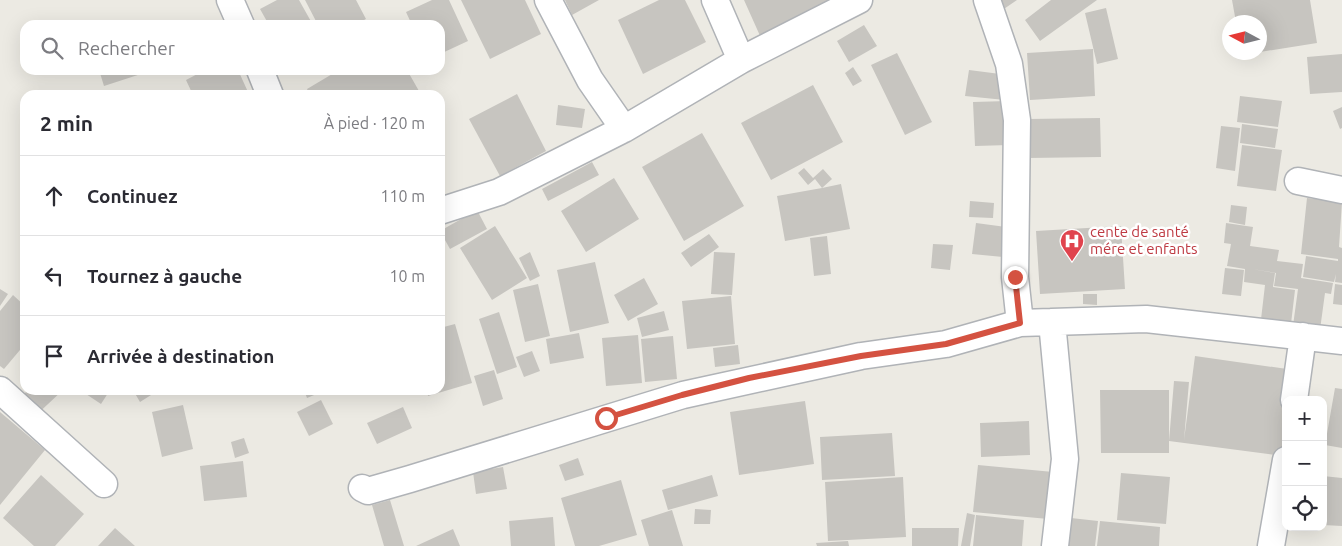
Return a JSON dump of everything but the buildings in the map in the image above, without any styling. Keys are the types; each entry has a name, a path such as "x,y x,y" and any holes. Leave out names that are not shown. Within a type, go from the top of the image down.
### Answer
{"street":[{"path":"230,0 239,20"},
{"path":"548,0 590,80 624,129"},
{"path":"715,0 741,60"},
{"path":"445,209 499,192 624,129 741,60 859,0"},
{"path":"987,0 1009,64 1018,120 1015,277 1020,323"},
{"path":"262,75 268,90"},
{"path":"1298,181 1342,190"},
{"path":"362,488 368,491 410,479 682,395 861,356 946,344 1020,323 1146,319 1342,341"},
{"path":"1052,322 1065,459 1055,546"},
{"path":"1295,396 1303,336"},
{"path":"0,390 104,484"},
{"path":"1271,546 1282,483"}],"place":[{"name":"cente de santé mére et enfants","path":"1072,262"}],"route":[{"path":"606,418 682,395 749,378 861,356 946,344 1020,323 1015,277"}]}
